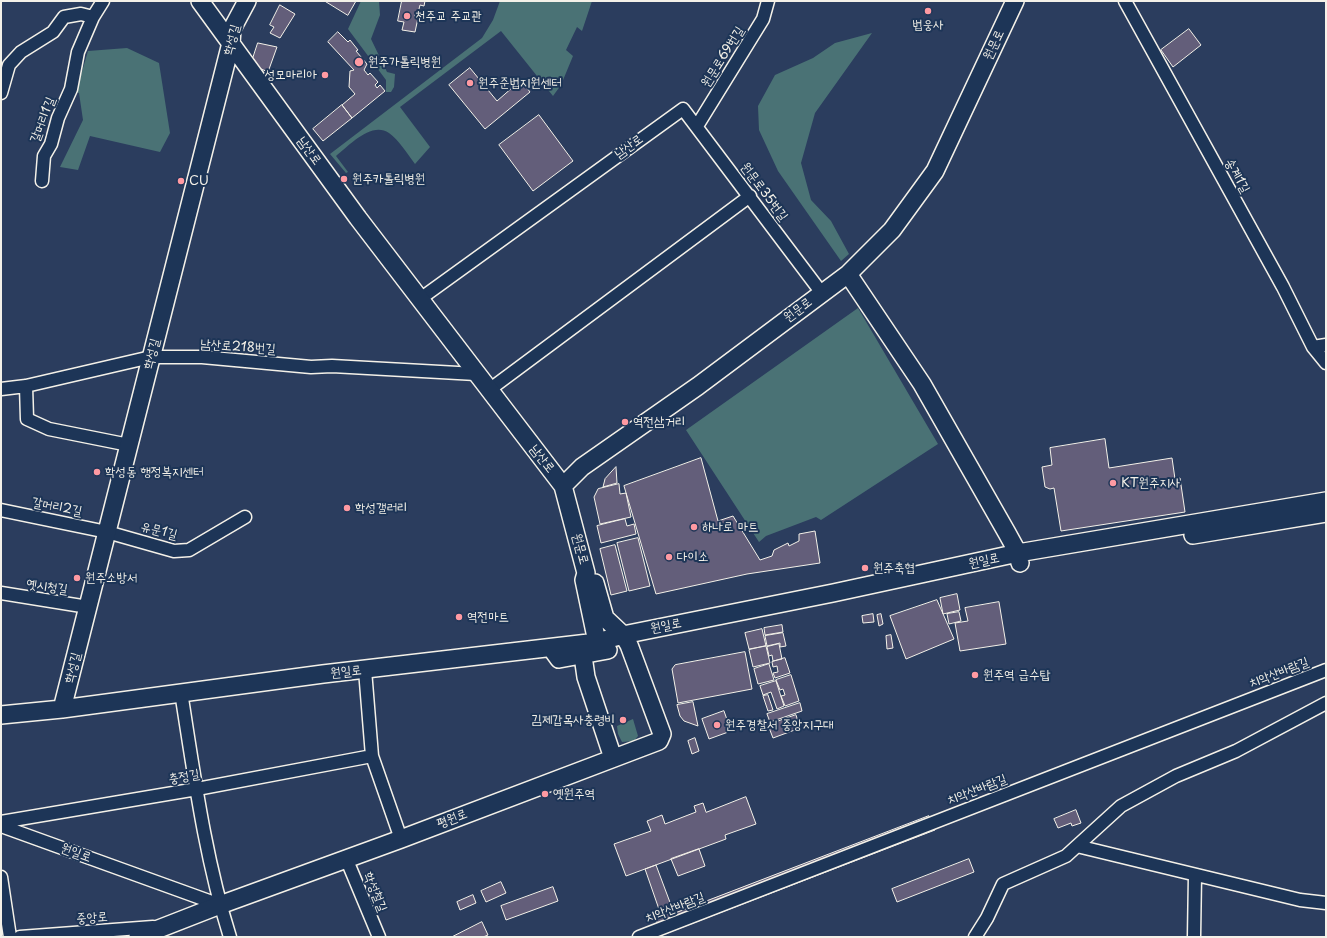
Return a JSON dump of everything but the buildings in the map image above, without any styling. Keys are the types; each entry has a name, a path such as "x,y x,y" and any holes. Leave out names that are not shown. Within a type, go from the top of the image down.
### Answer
{"street":[{"path":"1,93 9,65 21,52 53,32 64,17 81,14 93,17 103,1"},
{"name":"남산로","path":"200,1 314,158 562,486"},
{"name":"학성길","path":"62,709 231,43 232,29 247,1"},
{"name":"원문로69번길","path":"697,126 763,19 768,1"},
{"name":"원문로","path":"597,642 584,580 586,572 562,486 582,467 698,386 821,292 848,274 892,230 936,170 1015,1"},
{"name":"송계1길","path":"1125,1 1283,287 1313,347 1326,363"},
{"name":"갈머리1길","path":"42,181 44,156 51,144 58,118 71,89 78,52 93,17"},
{"name":"남산로","path":"420,299 683,109"},
{"name":"원문로35번길","path":"683,109 821,292"},
{"path":"488,390 750,196"},
{"path":"848,274 922,384 1019,558"},
{"path":"1313,347 1326,345"},
{"name":"남산로218번길","path":"1,389 26,386 151,358 202,357 311,366 476,374"},
{"path":"26,386 27,420 49,429 129,445"},
{"name":"원일로","path":"626,640 833,593 1326,501"},
{"name":"갈머리2길","path":"1,510 107,532"},
{"name":"원일로","path":"1,715 62,709 181,692 597,642 663,637 1019,558 1326,513"},
{"name":"유문1길","path":"107,532 174,551 188,550 245,517"},
{"name":"원문로","path":"586,572 594,578 605,618 626,640"},
{"name":"옛시청길","path":"1,593 88,607"},
{"path":"551,648 559,659 583,656 626,640"},
{"name":"평원로","path":"138,937 659,741 662,734 626,640"},
{"path":"583,656 597,642"},
{"path":"583,656 586,677 613,758"},
{"path":"365,670 372,756 401,839"},
{"name":"치악산바람길","path":"639,937 1326,670"},
{"path":"181,692 197,789 220,905 230,937"},
{"path":"975,937 987,918 1003,884 1066,856 1121,806 1176,776 1236,751 1326,703"},
{"name":"충정길","path":"1,822 197,789 372,756"},
{"name":"원일로","path":"1,826 220,905"},
{"path":"1077,846 1300,900 1326,903"},
{"name":"학성철길","path":"346,858 379,937"},
{"path":"1194,937 1195,875"},
{"path":"1,877 10,937"},
{"name":"중앙로","path":"20,937 166,926"}],"green space":[{"path":"361,1 379,1 380,15 371,39 387,72 395,74 394,87 391,92 386,92 386,80 348,29"},
{"path":"500,1 592,1 582,31 577,27 566,50 573,56 561,85 553,96 501,31 400,107 430,147 415,164 393,136 382,130 375,130 361,136 336,156 348,172 346,173 330,154 482,38 493,20"},
{"path":"872,33 815,113 801,163 811,200 831,221 849,254 841,261 778,171 759,130 758,106 775,75 813,58 835,43"},
{"path":"127,48 159,63 170,133 160,152 90,136 78,170 60,167 83,120 79,93 76,92 88,51"},
{"path":"858,308 938,444 821,520 816,517 766,536 759,542 686,430"},
{"path":"633,719 638,736 634,741 622,742 618,734 617,726"}],"place":[{"name":"법웅사","path":"928,11"},
{"name":"천주교 주교관","path":"407,16"},
{"name":"원주가톨릭병원","path":"359,62"},
{"name":"성모마리아","path":"325,75"},
{"name":"원주준법지원센터","path":"470,83"},
{"name":"원주카톨릭병원","path":"344,179"},
{"name":"CU","path":"181,181"},
{"name":"역전삼거리","path":"625,422"},
{"name":"학성동 행정복지센터","path":"97,472"},
{"name":"KT원주지사","path":"1113,483"},
{"name":"학성갤러리","path":"347,508"},
{"name":"하나로 마트","path":"694,527"},
{"name":"다이소","path":"669,557"},
{"name":"원주축협","path":"865,568"},
{"name":"원주소방서","path":"77,578"},
{"name":"역전마트","path":"459,617"},
{"name":"원주역 급수탑","path":"975,675"},
{"name":"김제갑목사충령비","path":"623,720"},
{"name":"원주경찰서 중앙지구대","path":"717,725"},
{"name":"옛원주역","path":"545,794"}]}
